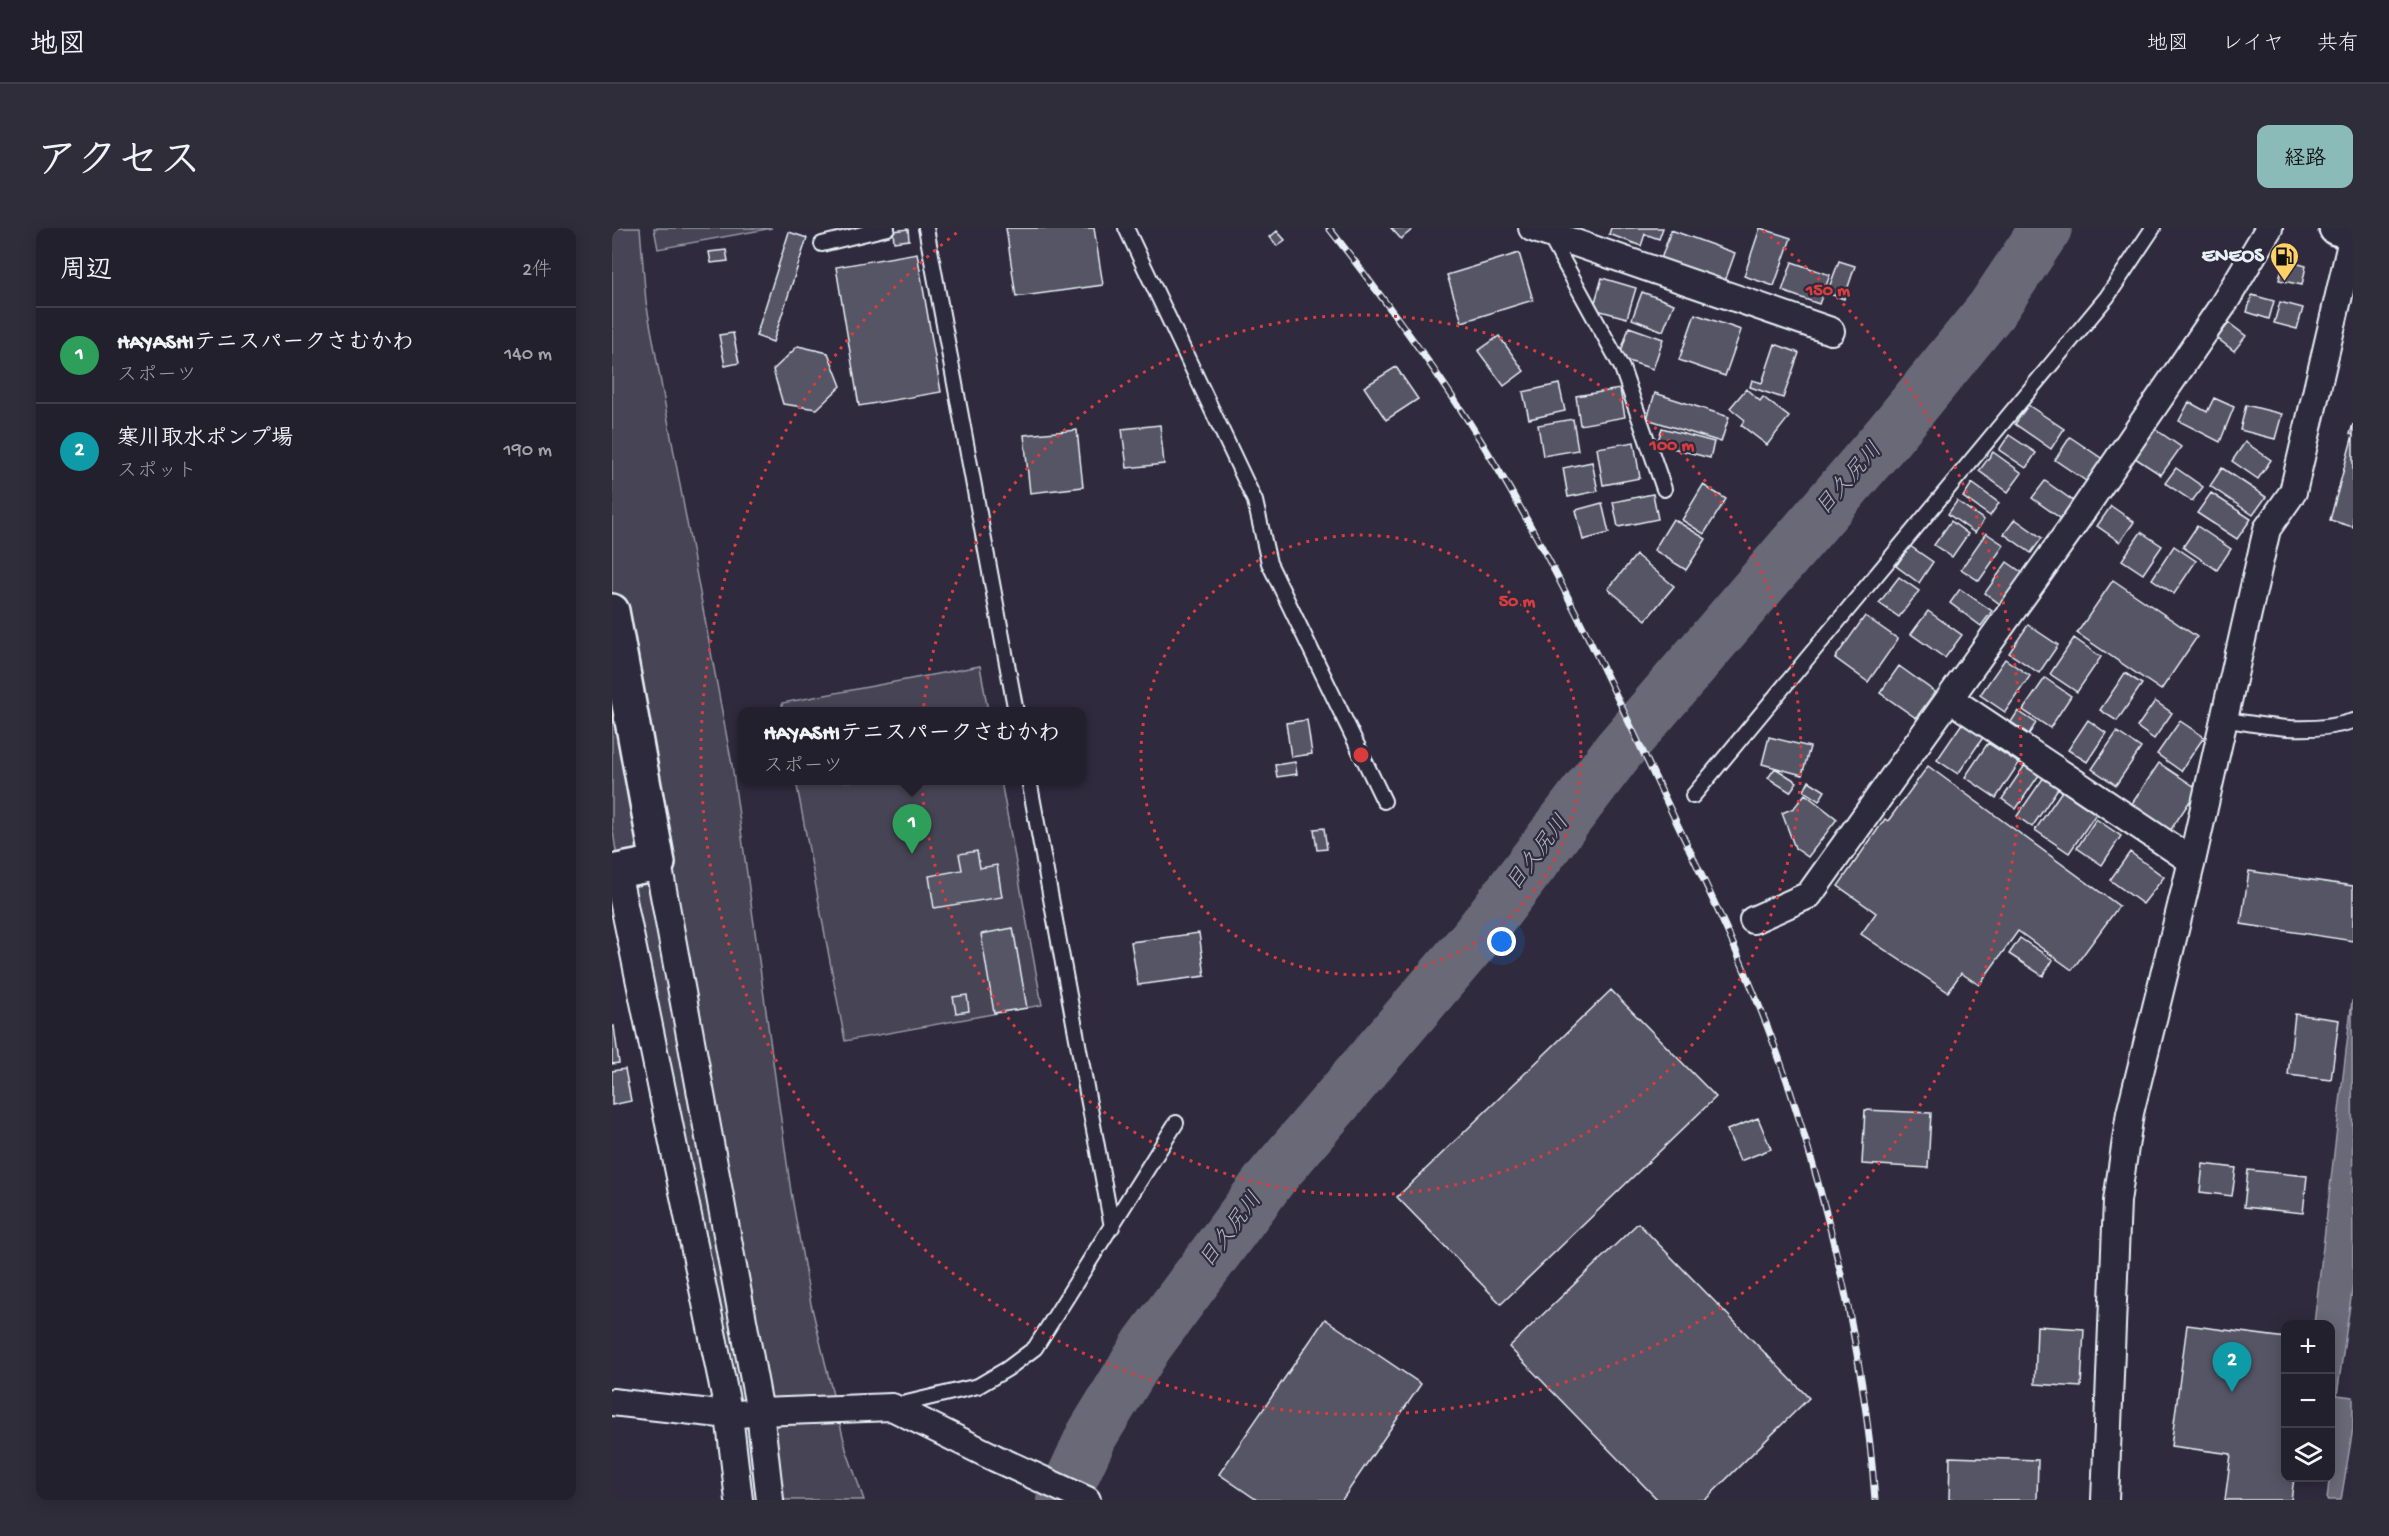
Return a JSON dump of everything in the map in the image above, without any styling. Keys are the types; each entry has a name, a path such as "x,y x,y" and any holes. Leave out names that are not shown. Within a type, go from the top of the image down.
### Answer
{"street":[{"path":"1753,920 1809,895 2069,531 2217,314 2269,228"},
{"path":"2106,1500 2117,1201 2130,1113 2192,861 2222,719 2267,529 2293,492 2353,234 2336,228"},
{"path":"1540,231 1831,331"},
{"path":"612,611 760,1412 770,1500"},
{"path":"1950,699 2192,861"},
{"path":"658,863 614,864 729,1415 739,1500"},
{"path":"612,1402 729,1415 892,1407 1087,1500"}],"lane":[{"path":"822,244 887,228"},
{"path":"926,228 1015,707"},
{"path":"1126,228 1255,501 1269,563 1384,801"},
{"path":"1693,796 2107,297 2153,228"},
{"path":"1540,231 1622,368 1664,489"},
{"path":"2222,719 2285,729 2335,727 2353,721"},
{"path":"1030,785 1112,1227"},
{"path":"892,1407 978,1386 1007,1369 1035,1348 1176,1123"}],"shaded area":[{"path":"612,228 640,228 646,302 732,765 791,1192 811,1304 846,1449 864,1500 744,1500 743,1407 724,1354 639,999 612,825"},
{"path":"654,228 772,228 658,249"},
{"path":"980,666 987,707 782,707 782,703"},
{"path":"797,785 1002,785 1042,1005 845,1041"}],"water":[{"path":"2352,1000 2353,1284 2337,1395 2353,1397 2353,1428 2341,1500 2327,1500 2329,1482 2335,1482 2335,1320 2314,1320"}],"building":[{"path":"1006,228 1094,228 1103,285 1016,297"},
{"path":"1391,228 1414,228 1401,239"},
{"path":"1611,228 1663,228 1659,239 1645,234 1641,246 1609,234"},
{"path":"1760,228 1791,238 1774,286 1744,276"},
{"path":"908,229 909,240 894,242 893,231"},
{"path":"1671,230 1735,253 1724,284 1660,262"},
{"path":"1277,231 1285,240 1277,246 1270,237"},
{"path":"789,232 807,238 773,342 756,336"},
{"path":"726,250 728,261 711,263 709,252"},
{"path":"917,253 941,392 859,406 836,267"},
{"path":"1519,253 1533,300 1462,322 1447,275"},
{"path":"2284,260 2306,266 2302,285 2279,280"},
{"path":"1839,261 1855,266 1844,299 1827,293"},
{"path":"1792,262 1830,275 1819,304 1782,291"},
{"path":"1602,278 1636,288 1627,318 1593,309"},
{"path":"1642,292 1674,304 1663,331 1632,319"},
{"path":"2252,295 2274,301 2269,319 2247,312"},
{"path":"2280,302 2303,308 2297,329 2274,323"},
{"path":"1695,314 1741,330 1725,376 1679,360"},
{"path":"2229,323 2246,336 2234,351 2217,338"},
{"path":"1629,327 1663,339 1653,369 1619,358"},
{"path":"733,333 739,363 725,366 719,335"},
{"path":"1499,336 1524,371 1504,386 1478,351"},
{"path":"1775,344 1799,353 1783,398 1750,387 1752,380 1762,383"},
{"path":"798,346 828,353 841,386 817,409 783,404 773,370"},
{"path":"1396,367 1418,399 1386,420 1364,387"},
{"path":"1559,384 1565,411 1529,419 1523,392"},
{"path":"1620,389 1625,417 1580,425 1576,396"},
{"path":"1746,389 1760,401 1763,397 1789,417 1767,445 1741,425 1745,420 1730,408"},
{"path":"1655,393 1729,417 1721,442 1647,419"},
{"path":"2214,398 2234,407 2220,442 2179,421 2189,402 2207,412"},
{"path":"2028,405 2064,429 2051,449 2015,424"},
{"path":"2246,405 2282,414 2275,439 2240,430"},
{"path":"1573,419 1578,450 1543,456 1538,425"},
{"path":"1160,425 1164,464 1127,468 1122,429"},
{"path":"1662,428 1714,442 1710,458 1657,444"},
{"path":"2155,429 2181,447 2161,475 2135,458"},
{"path":"1077,430 1083,487 1030,493 1024,435"},
{"path":"2009,435 2036,453 2026,468 1999,450"},
{"path":"2353,435 2353,527 2330,520"},
{"path":"2070,437 2107,462 2092,485 2055,460"},
{"path":"1634,442 1640,478 1603,485 1597,448"},
{"path":"2245,442 2271,460 2258,479 2232,461"},
{"path":"1993,452 2022,473 2008,492 1979,471"},
{"path":"1592,462 1598,491 1568,497 1563,468"},
{"path":"2176,468 2203,487 2192,501 2165,483"},
{"path":"2222,468 2266,497 2253,515 2210,486"},
{"path":"2045,481 2079,505 2067,523 2032,498"},
{"path":"1972,483 1999,503 1990,516 1963,497"},
{"path":"1703,485 1726,499 1704,534 1682,520"},
{"path":"2211,493 2251,519 2237,539 2197,513"},
{"path":"1653,494 1658,519 1618,527 1613,502"},
{"path":"1957,501 1984,520 1975,533 1948,514"},
{"path":"1602,503 1609,533 1583,540 1576,510"},
{"path":"2111,506 2134,522 2120,542 2097,526"},
{"path":"1673,519 1706,539 1686,570 1654,550"},
{"path":"2015,519 2042,538 2031,553 2004,534"},
{"path":"1951,521 1968,534 1952,557 1934,545"},
{"path":"2197,526 2231,549 2217,570 2183,547"},
{"path":"2141,532 2162,546 2143,574 2122,560"},
{"path":"1986,533 2004,545 1979,581 1961,569"},
{"path":"1910,546 1933,562 1919,583 1896,566"},
{"path":"2174,546 2196,561 2174,594 2152,579"},
{"path":"1636,555 1674,586 1646,620 1608,589"},
{"path":"2007,562 2027,576 2004,607 1985,593"},
{"path":"1899,577 1919,591 1899,617 1879,603"},
{"path":"2113,580 2197,637 2161,690 2077,633"},
{"path":"1960,589 1992,611 1981,626 1950,603"},
{"path":"1928,611 1962,635 1945,658 1911,634"},
{"path":"1865,616 1898,639 1868,682 1835,658"},
{"path":"2028,625 2058,645 2039,673 2009,653"},
{"path":"2074,638 2101,657 2077,692 2050,674"},
{"path":"2005,659 2030,676 2005,712 1980,695"},
{"path":"1899,666 1935,692 1916,718 1880,693"},
{"path":"2125,673 2142,684 2117,721 2100,710"},
{"path":"2045,678 2071,696 2050,728 2023,710"},
{"path":"2155,701 2172,713 2154,739 2137,727"},
{"path":"2018,711 2036,723 2029,734 2011,722"},
{"path":"1307,720 1312,754 1291,757 1286,723"},
{"path":"2088,720 2106,733 2087,762 2068,750"},
{"path":"2180,721 2204,737 2181,771 2157,754"},
{"path":"1963,722 1984,736 1958,774 1937,760"},
{"path":"2117,732 2141,748 2116,785 2092,769"},
{"path":"1769,737 1810,747 1802,775 1762,764"},
{"path":"1988,743 2019,763 1996,798 1965,777"},
{"path":"1295,762 1297,774 1277,777 1275,765"},
{"path":"2159,763 2198,789 2170,831 2131,805"},
{"path":"2025,765 2039,775 2016,809 2002,799"},
{"path":"1928,766 2119,906 2072,970 2018,931 1979,985 1961,973 1948,992 1861,934 1876,913 1838,886 1885,819 1888,821"},
{"path":"1775,768 1797,782 1790,792 1768,778"},
{"path":"2044,777 2059,787 2032,827 2017,816"},
{"path":"1809,781 1825,791 1819,801 1804,791"},
{"path":"2062,791 2096,814 2069,853 2035,830"},
{"path":"1805,794 1837,819 1808,857 1795,848 1782,813 1794,808"},
{"path":"2096,819 2121,836 2102,865 2077,848"},
{"path":"1324,828 1327,849 1317,850 1314,829"},
{"path":"977,851 980,868 997,865 1002,897 934,908 929,876 962,870 959,854"},
{"path":"2130,852 2164,877 2143,904 2110,880"},
{"path":"2249,871 2353,886 2353,941 2241,924"},
{"path":"1013,928 1027,1008 994,1013 981,934"},
{"path":"1199,933 1205,976 1138,985 1131,942"},
{"path":"2020,938 2053,960 2043,976 2009,954"},
{"path":"1611,990 1716,1097 1501,1304 1397,1197"},
{"path":"967,995 969,1011 956,1013 953,997"},
{"path":"2295,1014 2339,1020 2331,1080 2288,1075"},
{"path":"614,1026 619,1063 612,1064 612,1027"},
{"path":"625,1069 631,1101 612,1105 612,1071"},
{"path":"1865,1110 1931,1113 1928,1168 1862,1164"},
{"path":"1758,1118 1771,1149 1740,1161 1727,1130"},
{"path":"2203,1164 2236,1168 2232,1196 2200,1192"},
{"path":"2248,1170 2307,1176 2303,1213 2244,1207"},
{"path":"1638,1223 1809,1398 1705,1500 1658,1500 1509,1347"},
{"path":"1325,1319 1421,1384 1342,1500 1257,1500 1219,1474"},
{"path":"2187,1325 2281,1337 2281,1482 2293,1482 2291,1500 2225,1500 2231,1454 2171,1446"},
{"path":"2037,1326 2084,1329 2081,1387 2035,1384"},
{"path":"1950,1457 2038,1460 2037,1500 1949,1500"}],"waterway":[{"name":"目久尻川","path":"1062,1500 1092,1435 1147,1345 1271,1178 1474,940 1618,751 1890,434 1992,309 2046,228"}],"railway":[{"path":"1329,228 1435,372 1469,422 1520,507 1610,682 1741,963 1787,1081 1832,1236 1855,1340 1875,1500"}],"place":[{"name":"ENEOS","path":"2285,282"},
{"name":"HAYASHIテニスパークさむかわ","path":"912,854"},
{"name":"寒川取水ポンプ場","path":"2232,1392"}]}
